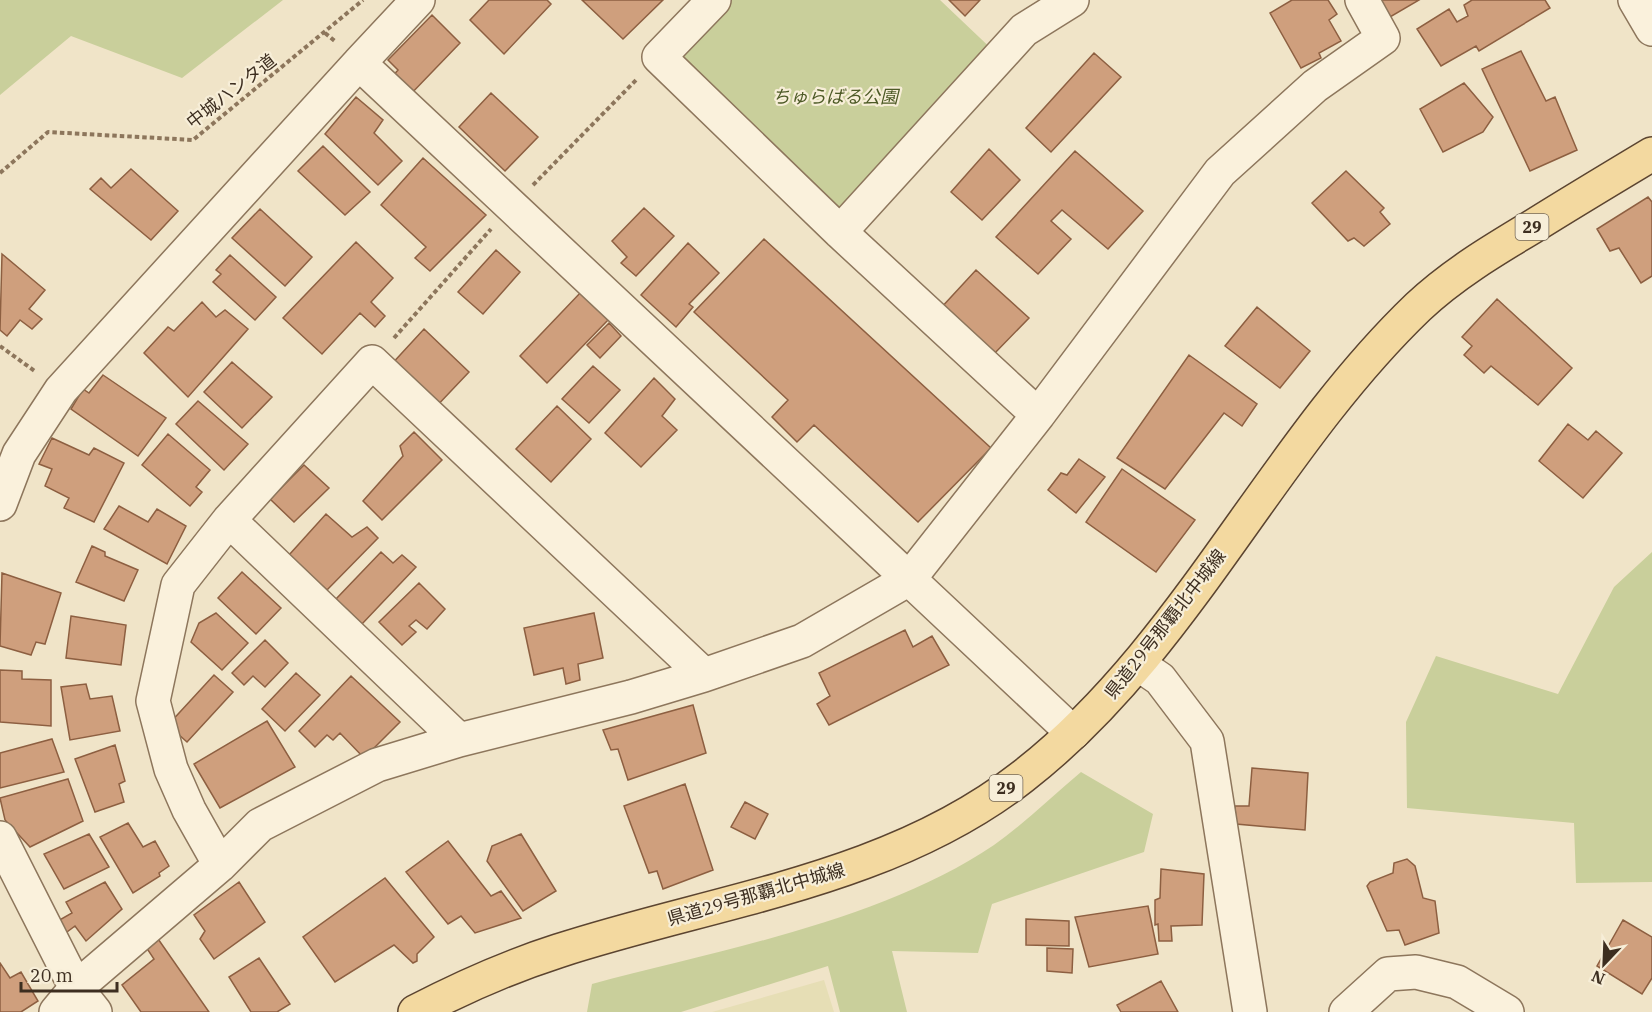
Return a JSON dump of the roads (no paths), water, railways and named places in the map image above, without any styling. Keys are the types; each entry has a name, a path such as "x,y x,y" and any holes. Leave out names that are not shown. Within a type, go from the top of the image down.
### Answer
{"main road":[{"name":"県道29号那覇北中城線","path":"415,1012 508,967 561,950 799,884 874,858 950,822 1021,778 1073,733 1138,664 1302,438 1418,307 1466,268 1652,154"}],"street":[{"path":"0,504 19,454 60,390 418,0"},
{"path":"714,0 659,57 840,232 1038,415"},
{"path":"840,232 1024,30 1072,0"},
{"path":"0,838 76,1004 260,825 377,765 459,740 631,697 704,675 802,641 909,579 1038,415 1220,172 1315,86 1383,38 1362,0"},
{"path":"1635,0 1652,29"},
{"path":"359,63 513,205 1073,733"},
{"path":"220,865 189,810 171,769 153,701 178,585 229,520 372,362 704,675"},
{"path":"229,520 459,740"},
{"path":"1138,664 1160,679 1207,741 1250,1012"},
{"path":"1346,1012 1388,974 1416,972 1457,982 1507,1012"}],"park label":[{"name":"ちゅらばる公園","path":"835,96"}]}
